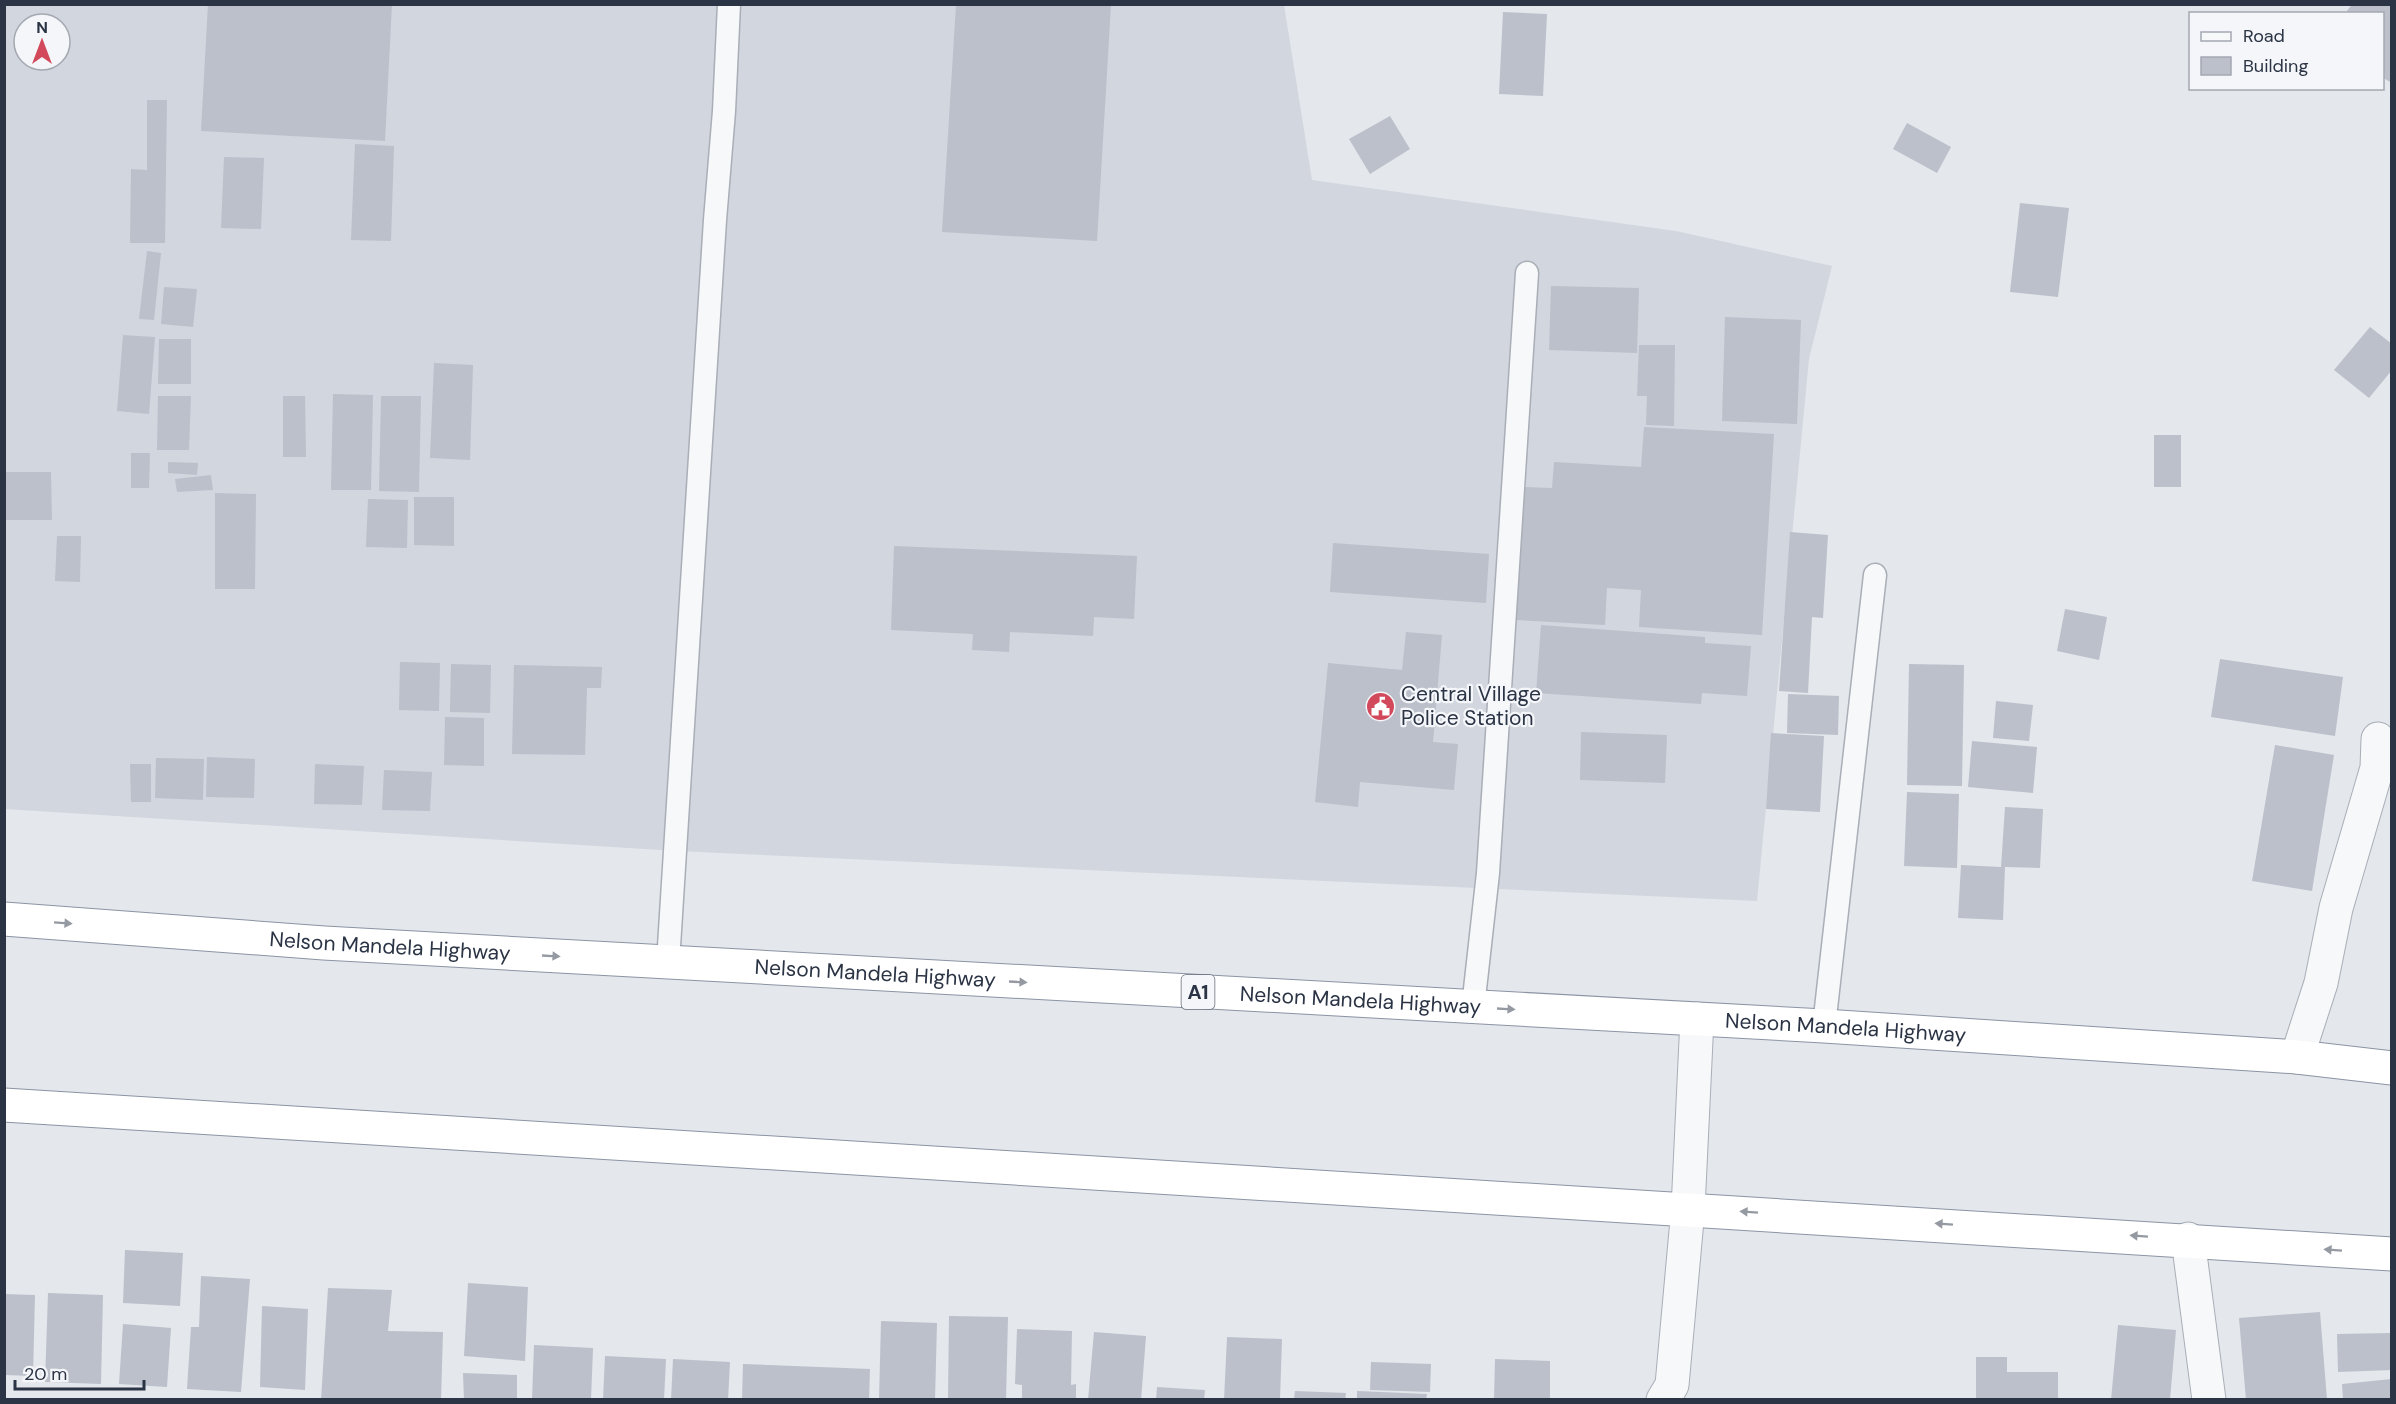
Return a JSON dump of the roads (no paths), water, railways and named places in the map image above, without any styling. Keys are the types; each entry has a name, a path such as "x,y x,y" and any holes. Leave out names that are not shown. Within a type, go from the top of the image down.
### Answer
{"highway":[{"name":"Nelson Mandela Highway","path":"4,919 324,943 1824,1026 2297,1057 2391,1068"},
{"path":"4,1105 2188,1239 2391,1254"}],"street":[{"path":"2297,1057 2320,983 2336,908 2377,768 2378,739"},
{"path":"1663,1400 1672,1385 1688,1209 1697,1019"},
{"path":"2188,1239 2209,1400"}],"lane":[{"path":"668,963 724,111 729,4"},
{"path":"1473,1007 1488,873 1527,273"},
{"path":"1824,1026 1875,575"}],"place":[{"name":"Central Village Police Station","path":"1380,706"}]}
